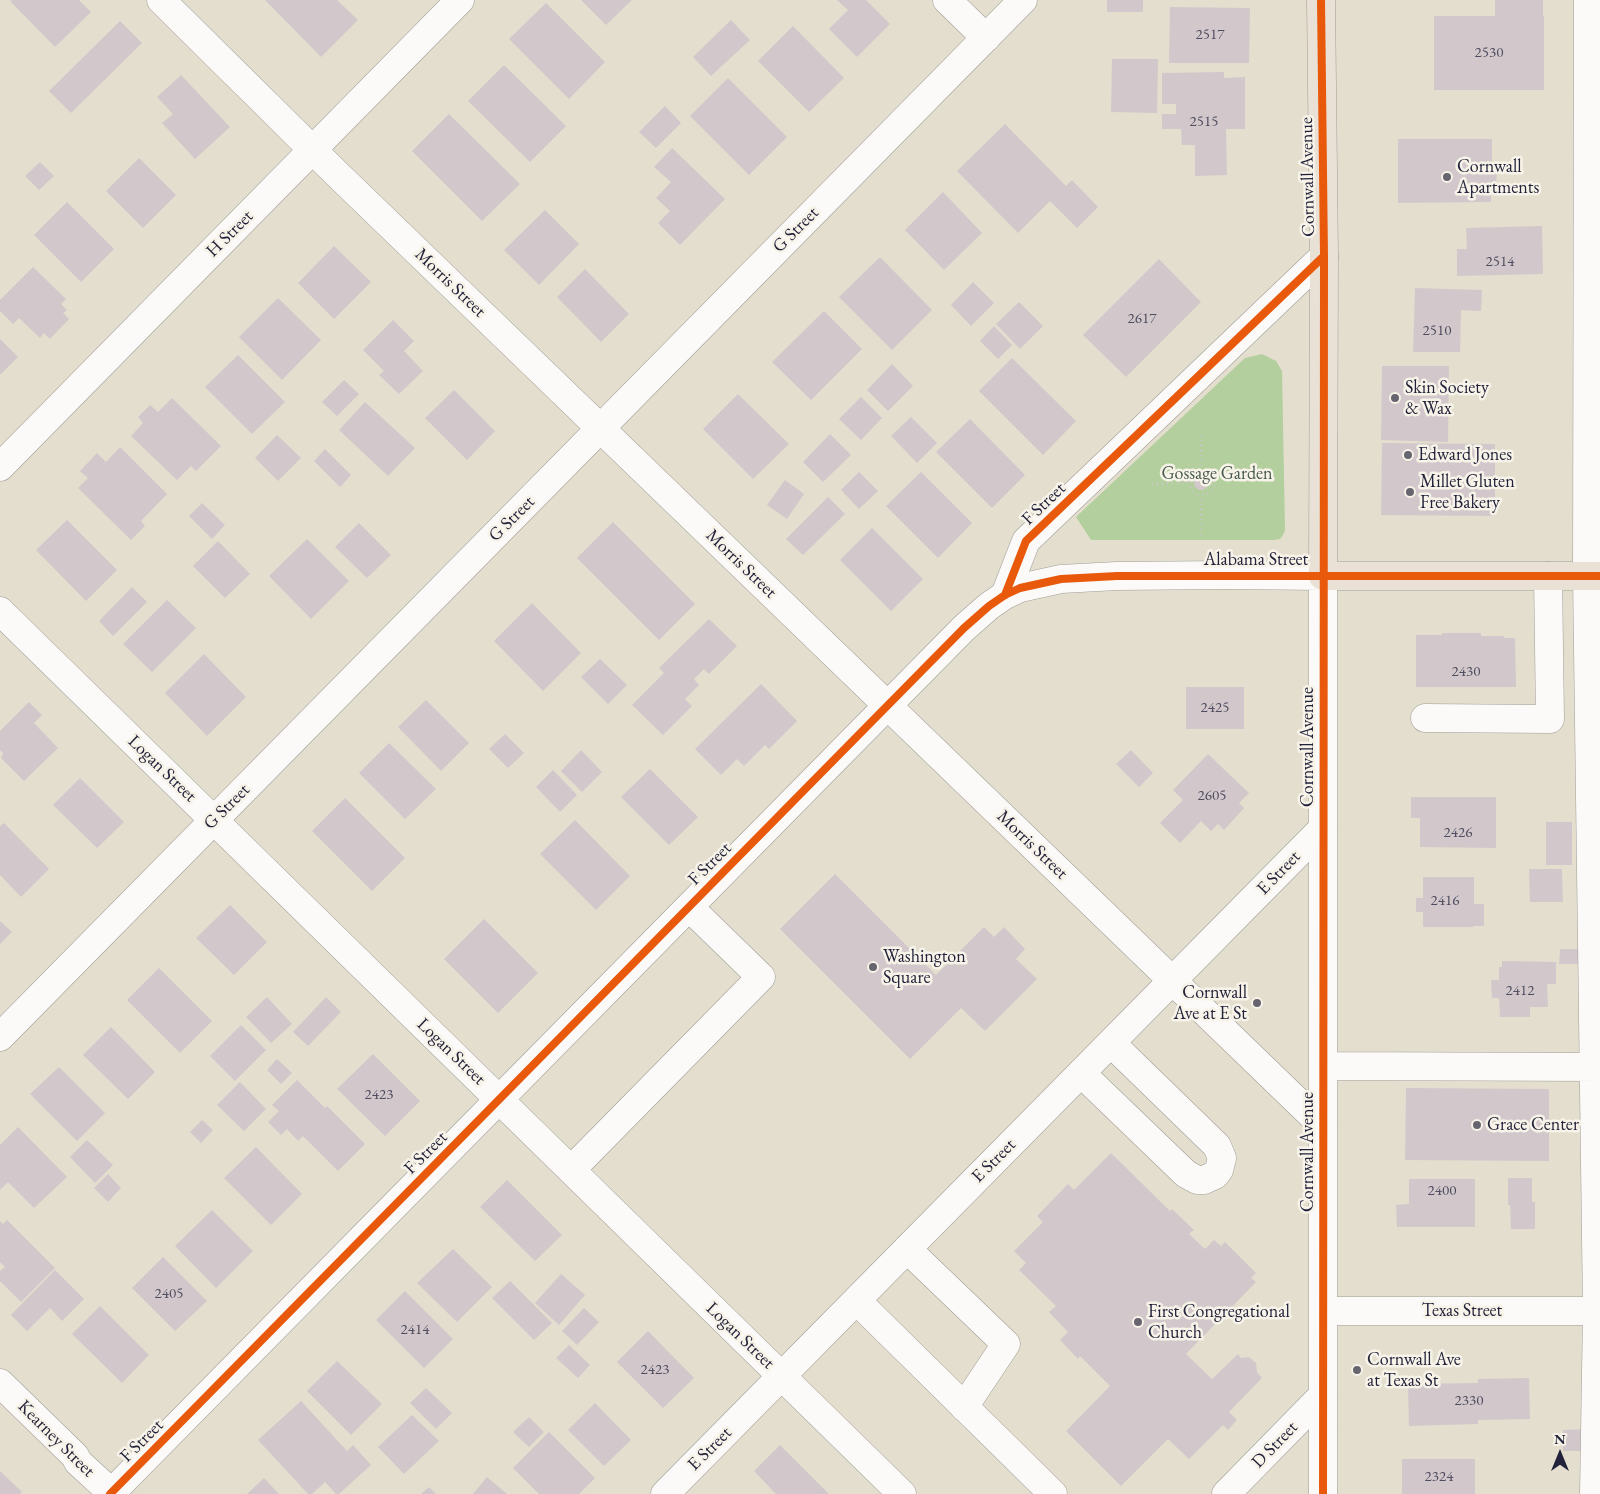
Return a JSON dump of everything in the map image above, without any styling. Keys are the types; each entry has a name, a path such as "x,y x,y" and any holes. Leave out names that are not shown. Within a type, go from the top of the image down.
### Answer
{"main road":[{"name":"Cornwall Avenue","path":"1321,0 1324,256 1323,576"},
{"name":"Alabama Street","path":"1323,576 1594,576"}],"street":[{"name":"Morris Street","path":"161,0 312,150 1323,1126"},
{"name":"H Street","path":"0,467 460,0"},
{"path":"947,0 986,38"},
{"name":"G Street","path":"0,1037 1023,0"},
{"path":"1588,0 1594,576 1598,1311 1594,1494"},
{"name":"F Street","path":"112,1494 964,628 1005,595 1026,542 1324,256"},
{"name":"Alabama Street","path":"1005,595 1020,588 1062,579 1117,576 1323,576"},
{"name":"Cornwall Avenue","path":"1323,576 1323,1494"},
{"path":"1425,718 1550,718 1548,576"},
{"name":"Logan Street","path":"0,611 902,1494"},
{"name":"E Street","path":"665,1494 1323,828"},
{"path":"571,1170 761,977 689,907"},
{"path":"1081,1073 1186,1174 1197,1180 1210,1178 1215,1175 1219,1170 1222,1158 1217,1146 1111,1043"},
{"path":"1323,1066 1597,1067"},
{"path":"908,1249 1006,1344 964,1407"},
{"path":"856,1301 1053,1494"},
{"name":"Texas Street","path":"1323,1311 1598,1311"},
{"name":"Kearney Street","path":"0,1382 112,1494"},
{"name":"D Street","path":"1226,1494 1323,1395"}],"path":[{"path":"1201,435 1201,470"},
{"path":"1201,470 1211,474 1214,481 1211,491 1205,495 1193,492 1189,483 1192,474 1201,470"},
{"path":"1152,484 1189,483"},
{"path":"1201,495 1201,535"}],"green space":[{"name":"Gossage Garden","path":"1262,354 1276,361 1282,371 1285,530 1280,539 1091,540 1076,517 1245,358"}],"building":[{"path":"79,0 91,12 55,47 10,1"},
{"path":"265,0 337,0 358,20 321,57"},
{"path":"581,0 632,0 606,25"},
{"path":"837,0 866,0 890,24 857,57 829,29 848,10"},
{"path":"1107,0 1143,0 1143,12 1107,12"},
{"path":"1495,0 1543,0 1544,90 1434,90 1434,16 1495,16"},
{"path":"546,3 605,62 569,99 509,39"},
{"path":"1170,7 1250,8 1249,63 1169,63"},
{"path":"731,20 750,40 711,76 693,57"},
{"path":"120,21 142,43 71,113 49,91"},
{"path":"793,26 844,78 809,112 758,61"},
{"path":"1112,59 1158,59 1157,113 1111,112"},
{"path":"504,65 566,126 530,162 468,101"},
{"path":"1224,72 1224,78 1245,77 1245,129 1226,129 1227,175 1195,176 1195,145 1182,145 1181,129 1162,129 1162,114 1176,114 1176,104 1162,104 1162,73"},
{"path":"181,75 230,127 195,159 162,123 173,114 157,97"},
{"path":"728,78 787,137 749,175 690,116"},
{"path":"665,106 681,123 656,148 639,132"},
{"path":"449,114 520,184 482,221 412,151"},
{"path":"1005,124 1066,186 1072,180 1098,207 1077,228 1050,201 1018,233 957,171"},
{"name":"Cornwall Apartments","path":"1398,139 1492,139 1492,162 1497,163 1496,191 1491,191 1491,202 1398,203"},
{"path":"672,148 725,199 680,245 658,223 670,211 656,198 671,182 654,167"},
{"path":"139,158 176,195 143,228 106,191"},
{"path":"40,162 54,176 39,190 25,176"},
{"path":"943,192 982,233 944,270 905,230"},
{"path":"67,202 114,249 81,282 34,235"},
{"path":"545,210 579,244 539,285 504,250"},
{"path":"1542,226 1543,274 1457,276 1457,249 1467,249 1466,228"},
{"path":"334,246 371,282 334,319 298,283"},
{"path":"880,257 932,310 892,350 839,297"},
{"path":"1159,259 1201,302 1126,377 1083,335"},
{"path":"33,267 66,299 61,304 67,310 63,313 69,319 50,339 44,333 40,338 19,318 13,324 0,311 0,300"},
{"path":"585,269 629,314 601,342 557,297"},
{"path":"973,282 994,303 971,326 951,305"},
{"path":"1415,288 1482,290 1481,311 1461,310 1460,352 1413,352"},
{"path":"278,298 321,340 282,380 239,337"},
{"path":"1019,302 1043,326 1020,349 996,324"},
{"path":"824,311 862,349 811,400 772,362"},
{"path":"393,320 414,341 404,351 423,371 399,394 379,375 384,371 363,350"},
{"path":"994,326 1012,345 998,359 980,341"},
{"path":"0,339 18,357 0,375"},
{"path":"238,355 285,402 252,434 205,387"},
{"path":"1012,358 1076,421 1043,455 979,391"},
{"path":"892,364 913,386 888,411 867,390"},
{"path":"1382,366 1449,366 1448,442 1381,440"},
{"path":"344,380 359,394 337,416 322,402"},
{"path":"454,390 495,431 467,460 425,418"},
{"path":"738,394 789,444 753,479 703,429"},
{"path":"861,397 882,418 861,440 839,419"},
{"path":"172,398 221,446 196,471 191,466 177,480 131,436 143,423 138,417 150,405 158,412"},
{"path":"365,402 415,448 388,476 339,430"},
{"path":"911,417 937,443 917,463 891,436"},
{"path":"970,419 1025,475 992,508 936,452"},
{"path":"830,434 851,455 823,482 803,462"},
{"path":"277,435 301,458 278,481 255,458"},
{"path":"1382,443 1495,444 1495,516 1381,515"},
{"path":"120,447 167,494 141,521 145,526 131,540 78,488 88,478 80,471 97,453 106,462"},
{"path":"325,449 351,475 340,487 314,461"},
{"path":"859,472 878,491 859,509 841,490"},
{"path":"921,472 972,523 938,558 886,506"},
{"path":"1198,476 1204,476 1208,483 1204,490 1198,490 1194,486 1194,480"},
{"path":"785,480 804,494 787,519 767,505"},
{"path":"828,497 845,514 803,555 786,539"},
{"path":"202,503 225,525 212,539 189,516"},
{"path":"67,520 117,570 86,601 36,550"},
{"path":"613,522 695,604 659,640 577,558"},
{"path":"359,523 391,555 367,578 335,547"},
{"path":"872,528 923,579 891,611 840,560"},
{"path":"307,539 349,581 311,619 269,576"},
{"path":"218,541 250,574 225,598 193,566"},
{"path":"132,587 147,602 113,636 99,621"},
{"path":"167,600 196,628 152,672 123,644"},
{"path":"532,603 581,653 543,691 494,641"},
{"path":"709,619 737,646 709,674 704,669 694,679 699,685 685,699 692,706 663,735 632,705 664,673 659,668"},
{"path":"1442,633 1481,633 1481,636 1515,638 1516,687 1416,687 1416,635 1442,635"},
{"path":"204,654 246,697 207,736 165,693"},
{"path":"600,659 627,685 608,704 581,677"},
{"path":"761,684 797,721 769,749 765,745 744,766 737,759 721,775 695,749"},
{"path":"1186,687 1244,687 1244,729 1186,729"},
{"path":"426,700 469,743 441,771 398,727"},
{"path":"29,702 42,715 34,723 58,748 24,781 1,758 3,753 0,750 0,731"},
{"path":"505,734 524,753 508,768 489,749"},
{"path":"389,743 436,789 405,819 359,773"},
{"path":"581,750 602,772 582,792 561,771"},
{"path":"1131,750 1153,773 1139,787 1116,764"},
{"path":"1208,754 1249,793 1239,803 1244,808 1224,830 1218,824 1211,831 1201,821 1180,843 1160,823 1183,800 1173,790"},
{"path":"650,769 698,817 669,845 621,797"},
{"path":"553,770 577,795 560,812 536,787"},
{"path":"80,778 124,822 97,848 53,805"},
{"path":"1411,797 1496,797 1496,848 1420,847 1420,818 1411,818"},
{"path":"345,798 405,858 372,891 312,831"},
{"path":"575,820 630,876 596,910 540,854"},
{"path":"1546,822 1572,822 1572,865 1546,865"},
{"path":"4,823 49,869 21,897 0,875 0,826"},
{"path":"1529,869 1562,869 1563,902 1530,902"},
{"name":"Washington Square","path":"835,874 936,975 984,927 994,937 1004,927 1025,949 1016,959 1037,979 985,1031 961,1008 910,1059 780,929"},
{"path":"1423,877 1474,877 1474,904 1484,904 1484,926 1423,927 1423,912 1416,912 1416,898 1423,898"},
{"path":"230,905 267,942 234,975 196,938"},
{"path":"484,919 538,973 498,1013 444,959"},
{"path":"0,921 12,932 0,944"},
{"path":"1560,949 1578,949 1578,964 1559,964"},
{"path":"1502,961 1556,962 1556,984 1547,984 1548,1007 1530,1007 1530,1017 1500,1017 1499,998 1492,998 1491,980 1499,980 1499,967 1502,967"},
{"path":"159,968 212,1021 180,1053 127,1000"},
{"path":"267,997 292,1024 271,1043 246,1017"},
{"path":"326,997 341,1012 308,1046 293,1032"},
{"path":"241,1025 266,1050 235,1081 210,1056"},
{"path":"111,1027 155,1072 128,1099 83,1055"},
{"path":"373,1054 420,1101 385,1136 337,1089"},
{"path":"277,1059 292,1073 281,1084 267,1070"},
{"path":"59,1067 105,1113 77,1141 30,1094"},
{"path":"297,1080 325,1108 327,1106 365,1144 338,1171 303,1136 298,1141 287,1129 281,1135 268,1122 279,1111 272,1105"},
{"path":"240,1082 266,1109 244,1131 217,1105"},
{"name":"Grace Center","path":"1406,1088 1549,1089 1549,1161 1405,1160"},
{"path":"202,1120 213,1130 201,1143 190,1132"},
{"path":"18,1127 67,1177 34,1208 8,1182 0,1190 0,1145"},
{"path":"87,1140 113,1165 95,1183 70,1157"},
{"path":"256,1147 302,1194 271,1225 224,1178"},
{"name":"First Congregational Church","path":"1111,1153 1170,1211 1172,1209 1194,1230 1189,1234 1205,1249 1214,1240 1221,1246 1225,1242 1256,1273 1251,1278 1256,1282 1186,1354 1212,1379 1238,1354 1241,1358 1249,1357 1256,1363 1257,1372 1262,1378 1229,1412 1237,1420 1228,1430 1223,1425 1189,1459 1168,1439 1121,1486 1066,1431 1110,1386 1080,1356 1078,1359 1060,1340 1068,1332 1049,1312 1056,1306 1019,1270 1026,1263 1014,1251 1043,1222 1037,1216 1068,1184 1074,1190"},
{"path":"108,1174 121,1188 108,1202 94,1188"},
{"path":"1508,1178 1532,1178 1532,1202 1535,1202 1535,1229 1511,1229 1510,1205 1508,1205"},
{"path":"1409,1179 1475,1179 1475,1227 1397,1227 1396,1205 1409,1204"},
{"path":"507,1180 562,1235 535,1261 480,1207"},
{"path":"212,1210 253,1251 216,1288 175,1246"},
{"path":"7,1220 55,1268 21,1302 0,1281 0,1271 5,1267 0,1262 0,1221 3,1224"},
{"path":"453,1249 492,1287 457,1322 417,1283"},
{"path":"163,1257 207,1301 175,1331 132,1288"},
{"path":"55,1270 84,1299 62,1321 50,1308 27,1331 11,1315"},
{"path":"561,1274 585,1295 559,1325 535,1303"},
{"path":"510,1281 552,1323 534,1340 492,1298"},
{"path":"405,1291 453,1339 424,1368 376,1320"},
{"path":"100,1306 149,1355 122,1383 72,1334"},
{"path":"584,1308 599,1322 577,1345 562,1331"},
{"path":"648,1331 694,1378 663,1408 617,1362"},
{"path":"569,1345 590,1365 578,1378 556,1358"},
{"path":"337,1361 382,1404 351,1435 307,1391"},
{"path":"1529,1378 1530,1419 1478,1420 1478,1424 1409,1426 1408,1384 1478,1383 1478,1379"},
{"path":"426,1388 452,1413 436,1429 410,1403"},
{"path":"301,1401 347,1451 353,1445 371,1465 339,1494 336,1494 325,1482 312,1494 308,1494 258,1440"},
{"path":"595,1403 631,1440 604,1466 568,1430"},
{"path":"412,1415 439,1441 404,1474 378,1447"},
{"path":"529,1417 544,1432 529,1447 513,1432"},
{"path":"1591,1429 1591,1451 1563,1451 1563,1430"},
{"path":"549,1432 595,1478 579,1494 539,1494 513,1468"},
{"path":"780,1445 829,1494 776,1494 754,1471"},
{"path":"1402,1459 1475,1459 1475,1494 1402,1494"},
{"path":"0,1471 22,1492 20,1494 0,1494"},
{"path":"487,1477 507,1494 473,1494"},
{"path":"264,1478 279,1494 247,1494"},
{"path":"429,1487 436,1494 421,1494"}],"cycle path":[{"path":"1321,0 1324,256 1323,1494"},
{"path":"1005,595 1026,541 1324,256"},
{"path":"110,1494 964,628 1005,595 1020,588 1061,579 1117,576 1600,576"}],"place":[{"name":"Cornwall Apartments","path":"1447,177"},
{"name":"Skin Society & Wax","path":"1395,398"},
{"name":"Edward Jones","path":"1408,455"},
{"name":"Millet Gluten Free Bakery","path":"1410,492"},
{"name":"Washington Square","path":"873,967"},
{"name":"Cornwall Ave at E St","path":"1257,1003"},
{"name":"Grace Center","path":"1477,1125"},
{"name":"First Congregational Church","path":"1138,1322"},
{"name":"Cornwall Ave at Texas St","path":"1357,1370"}]}
